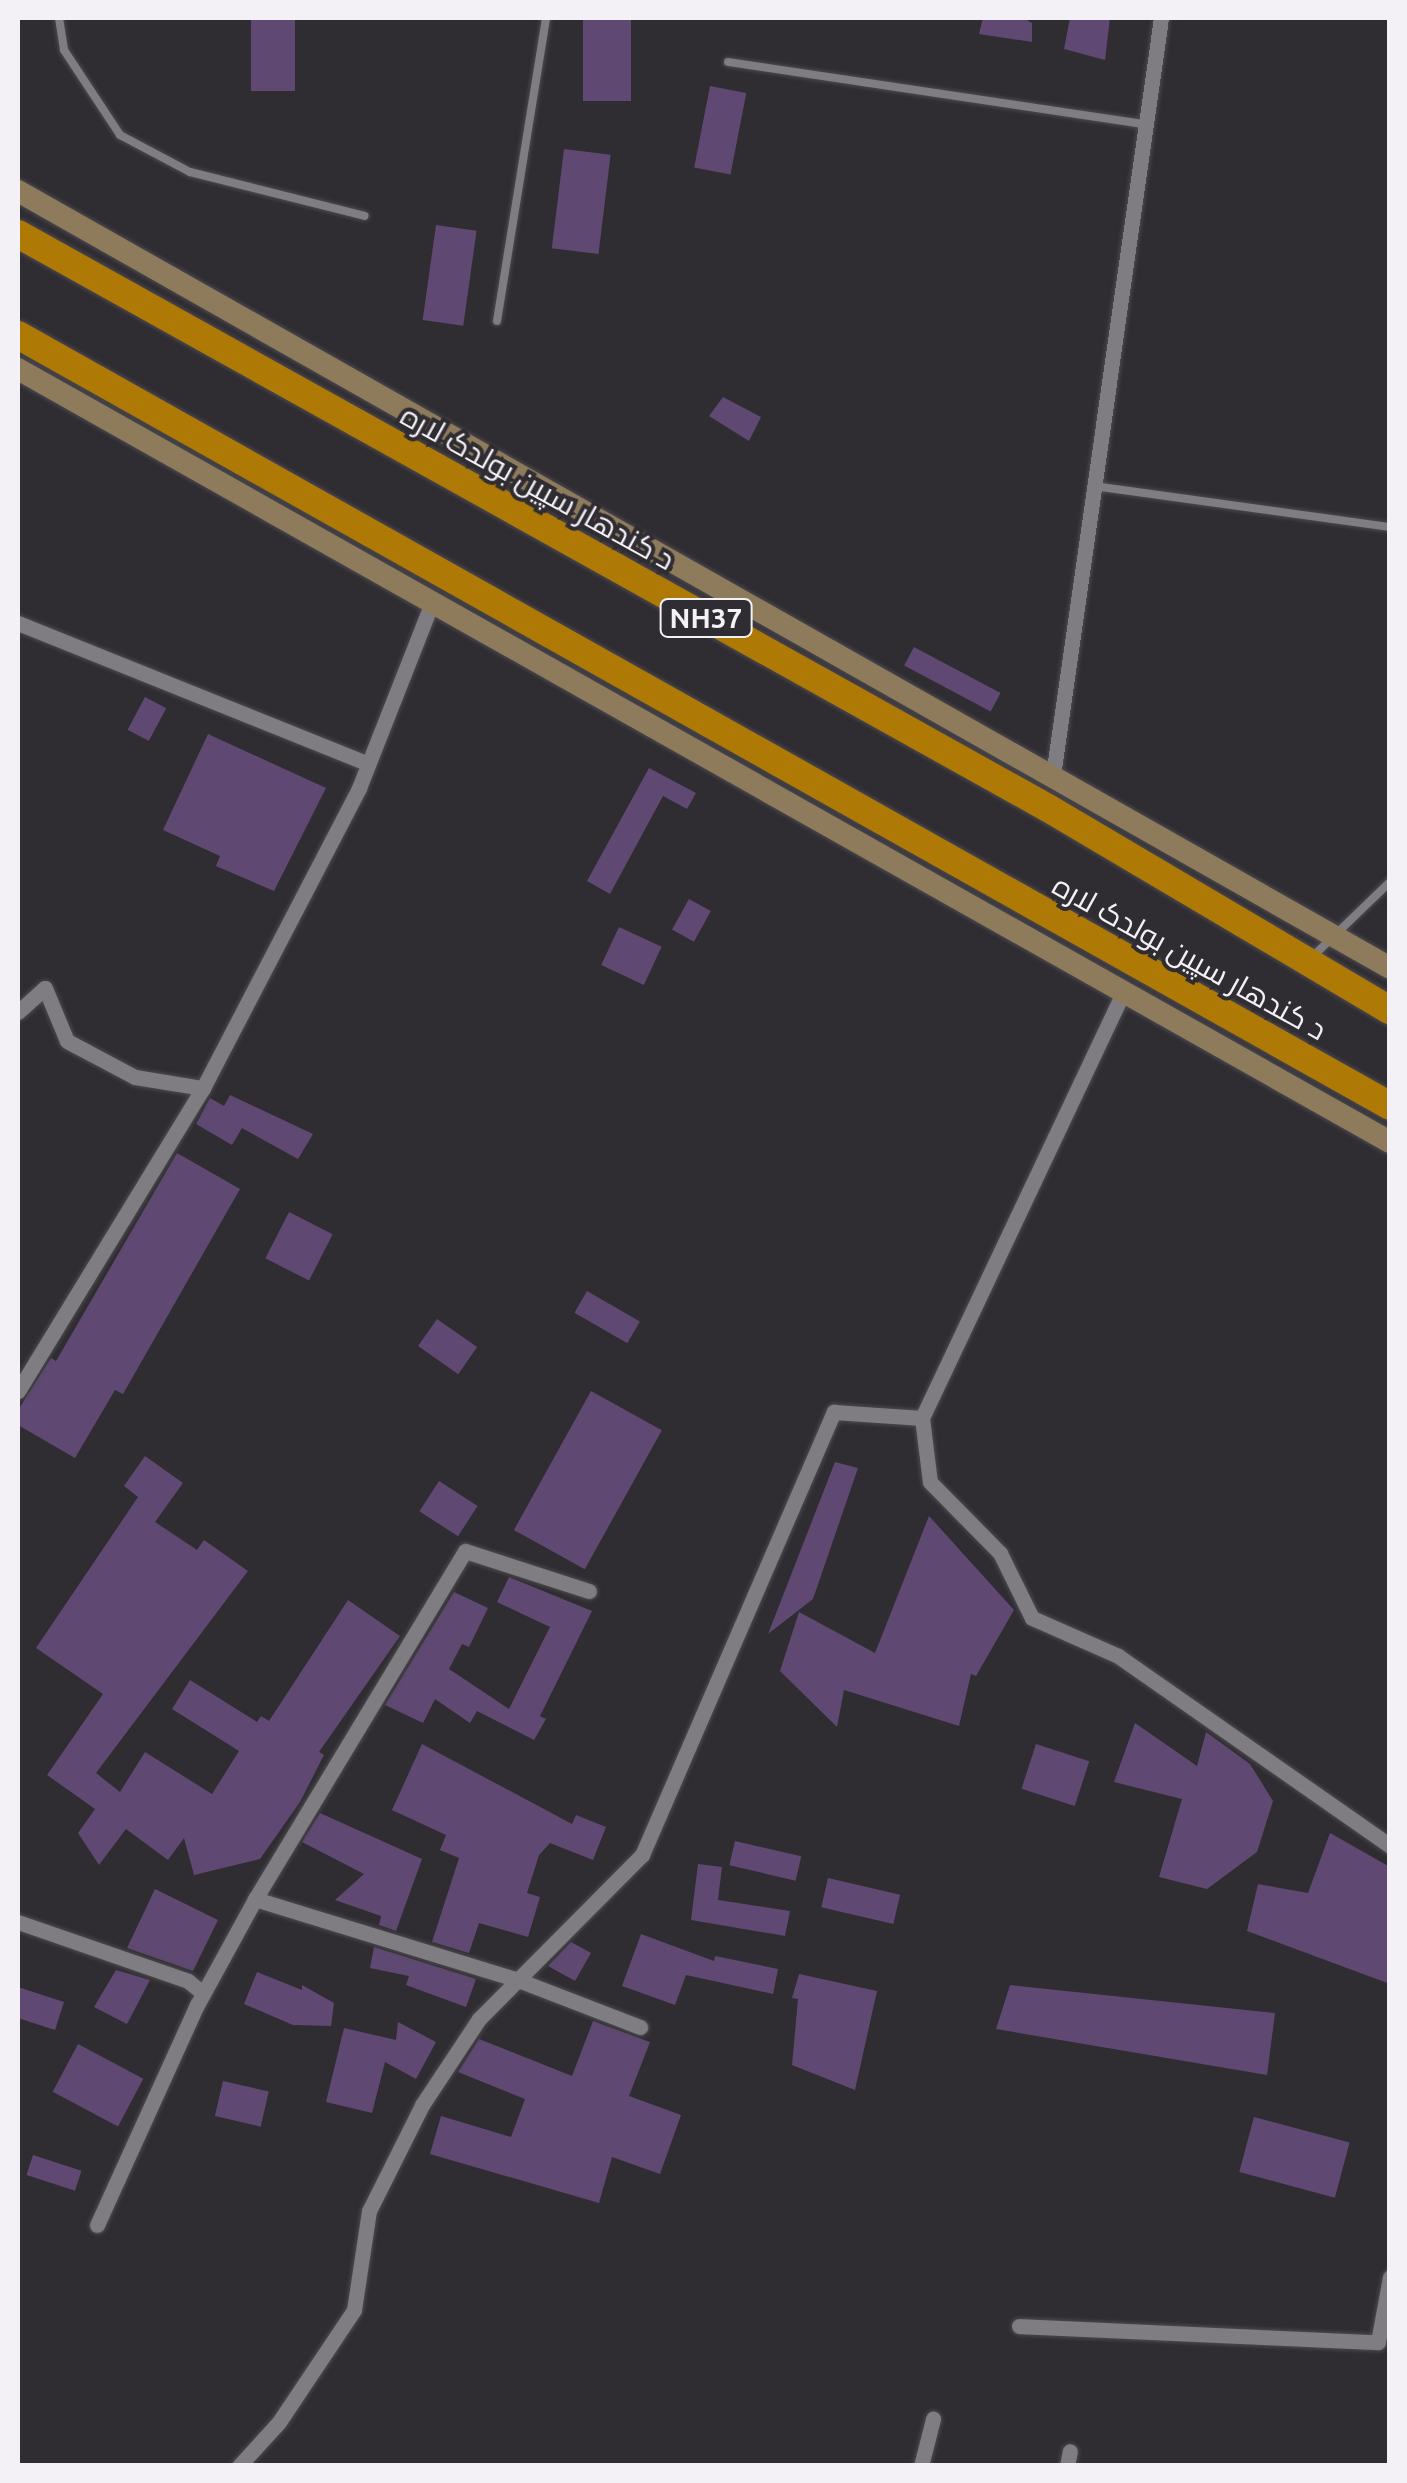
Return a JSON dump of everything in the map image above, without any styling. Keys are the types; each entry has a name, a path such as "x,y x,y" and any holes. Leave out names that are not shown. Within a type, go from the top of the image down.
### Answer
{"highway":[{"name":"د کندهار سپین بولدک لاره","path":"18,234 1031,799 1390,1010"},
{"name":"د کندهار سپین بولدک لاره","path":"18,335 1390,1106"}],"street":[{"path":"1052,776 1161,18"},
{"path":"18,191 1390,968"},
{"path":"18,369 1390,1142"},
{"path":"18,1391 204,1088 368,764 432,603"},
{"path":"18,622 368,764"},
{"path":"18,1012 45,988 67,1041 134,1077 204,1088"},
{"path":"1123,992 922,1418 930,1482 1000,1553 1032,1618 1118,1656 1390,1846"},
{"path":"240,2466 279,2422 354,2310 369,2211 422,2105 480,2019 642,1854 834,1412 922,1418"},
{"path":"97,2225 204,1993 255,1899 465,1551 589,1591"},
{"path":"255,1899 518,1980 640,2027"},
{"path":"18,1922 188,1981 204,1993"},
{"path":"1019,2326 1378,2342 1390,2277"},
{"path":"921,2466 933,2419"}],"lane":[{"path":"59,18 64,50 120,136 190,172 365,216"},
{"path":"497,321 546,18"},
{"path":"728,62 1145,124"},
{"path":"1094,486 1390,527"},
{"path":"1308,962 1390,882"}],"building":[{"path":"251,18 295,18 295,91 251,91"},
{"path":"583,18 631,18 631,101 583,101"},
{"path":"983,18 1023,18 1032,23 1032,42 979,34"},
{"path":"1070,18 1110,18 1105,60 1064,49"},
{"path":"710,86 746,93 730,175 694,167"},
{"path":"564,149 611,155 598,254 552,248"},
{"path":"436,225 477,231 463,326 423,320"},
{"path":"723,397 761,417 749,441 709,416"},
{"path":"914,647 1001,693 991,712 904,666"},
{"path":"145,697 166,708 149,741 128,730"},
{"path":"208,734 326,788 274,891 216,866 220,856 163,830"},
{"path":"649,768 696,793 687,809 663,796 610,894 587,881"},
{"path":"689,899 711,911 694,942 672,930"},
{"path":"619,927 662,947 644,985 601,965"},
{"path":"230,1095 313,1134 298,1159 242,1128 232,1145 196,1124 210,1098 224,1106"},
{"path":"177,1153 240,1189 123,1394 115,1390 75,1458 18,1425 18,1410 51,1358 56,1361"},
{"path":"289,1212 333,1234 309,1281 265,1258"},
{"path":"587,1291 640,1322 627,1343 574,1313"},
{"path":"437,1319 477,1347 458,1374 418,1346"},
{"path":"591,1391 662,1430 585,1569 514,1530"},
{"path":"145,1456 183,1483 155,1522 197,1550 204,1540 248,1571 96,1773 120,1792 145,1752 212,1794 239,1751 172,1709 190,1680 257,1722 261,1716 269,1721 348,1600 400,1636 319,1752 324,1755 300,1802 260,1859 194,1875 184,1838 168,1860 126,1829 99,1865 78,1833 95,1809 47,1775 103,1694 36,1648 138,1497 124,1486"},
{"path":"835,1462 858,1468 813,1599 768,1634"},
{"path":"439,1481 478,1506 458,1536 419,1511"},
{"path":"929,1516 1014,1610 976,1676 971,1674 959,1726 844,1690 837,1727 780,1671 799,1612 875,1653"},
{"path":"509,1577 592,1611 540,1716 546,1719 534,1740 477,1711 470,1723 435,1699 423,1723 385,1705 454,1592 488,1608 469,1647 462,1644 449,1669 509,1709 550,1627 497,1602"},
{"path":"1135,1723 1197,1766 1206,1732 1250,1764 1273,1801 1257,1852 1207,1889 1159,1877 1182,1799 1114,1782"},
{"path":"422,1744 572,1824 576,1815 606,1827 593,1860 550,1843 539,1855 527,1893 540,1897 528,1937 479,1923 469,1953 432,1942 459,1858 440,1850 446,1835 392,1810"},
{"path":"1036,1744 1089,1761 1075,1806 1021,1789"},
{"path":"320,1813 422,1859 396,1931 379,1925 381,1916 335,1900 364,1874 302,1842"},
{"path":"1330,1833 1390,1867 1390,1984 1247,1931 1258,1884 1308,1893"},
{"path":"735,1841 801,1856 796,1881 729,1865"},
{"path":"698,1864 722,1867 718,1900 790,1911 785,1936 691,1920"},
{"path":"828,1878 900,1895 893,1924 821,1907"},
{"path":"155,1889 218,1920 193,1971 127,1948"},
{"path":"641,1934 714,1961 715,1956 778,1969 773,1994 686,1975 675,2005 622,1986"},
{"path":"571,1942 591,1953 575,1981 548,1966"},
{"path":"374,1947 476,1979 466,2007 406,1985 409,1976 370,1968"},
{"path":"116,1970 150,1980 127,2024 94,2007"},
{"path":"257,1972 302,1990 302,1985 334,2003 331,2026 293,2025 244,2004"},
{"path":"799,1974 877,1991 855,2090 792,2065 798,1999 792,1998"},
{"path":"1010,1985 1275,2013 1267,2075 996,2029"},
{"path":"18,1987 64,2002 55,2030 18,2018"},
{"path":"593,2021 650,2042 629,2096 681,2115 660,2174 612,2157 599,2203 430,2154 441,2116 511,2137 525,2099 458,2072 479,2039 572,2076"},
{"path":"398,2022 436,2042 416,2079 385,2062 372,2113 326,2102 344,2028 396,2040"},
{"path":"78,2044 143,2079 118,2126 53,2092"},
{"path":"223,2081 269,2092 261,2127 215,2116"},
{"path":"1254,2117 1350,2143 1335,2198 1239,2172"},
{"path":"33,2155 82,2171 75,2191 27,2175"}]}
